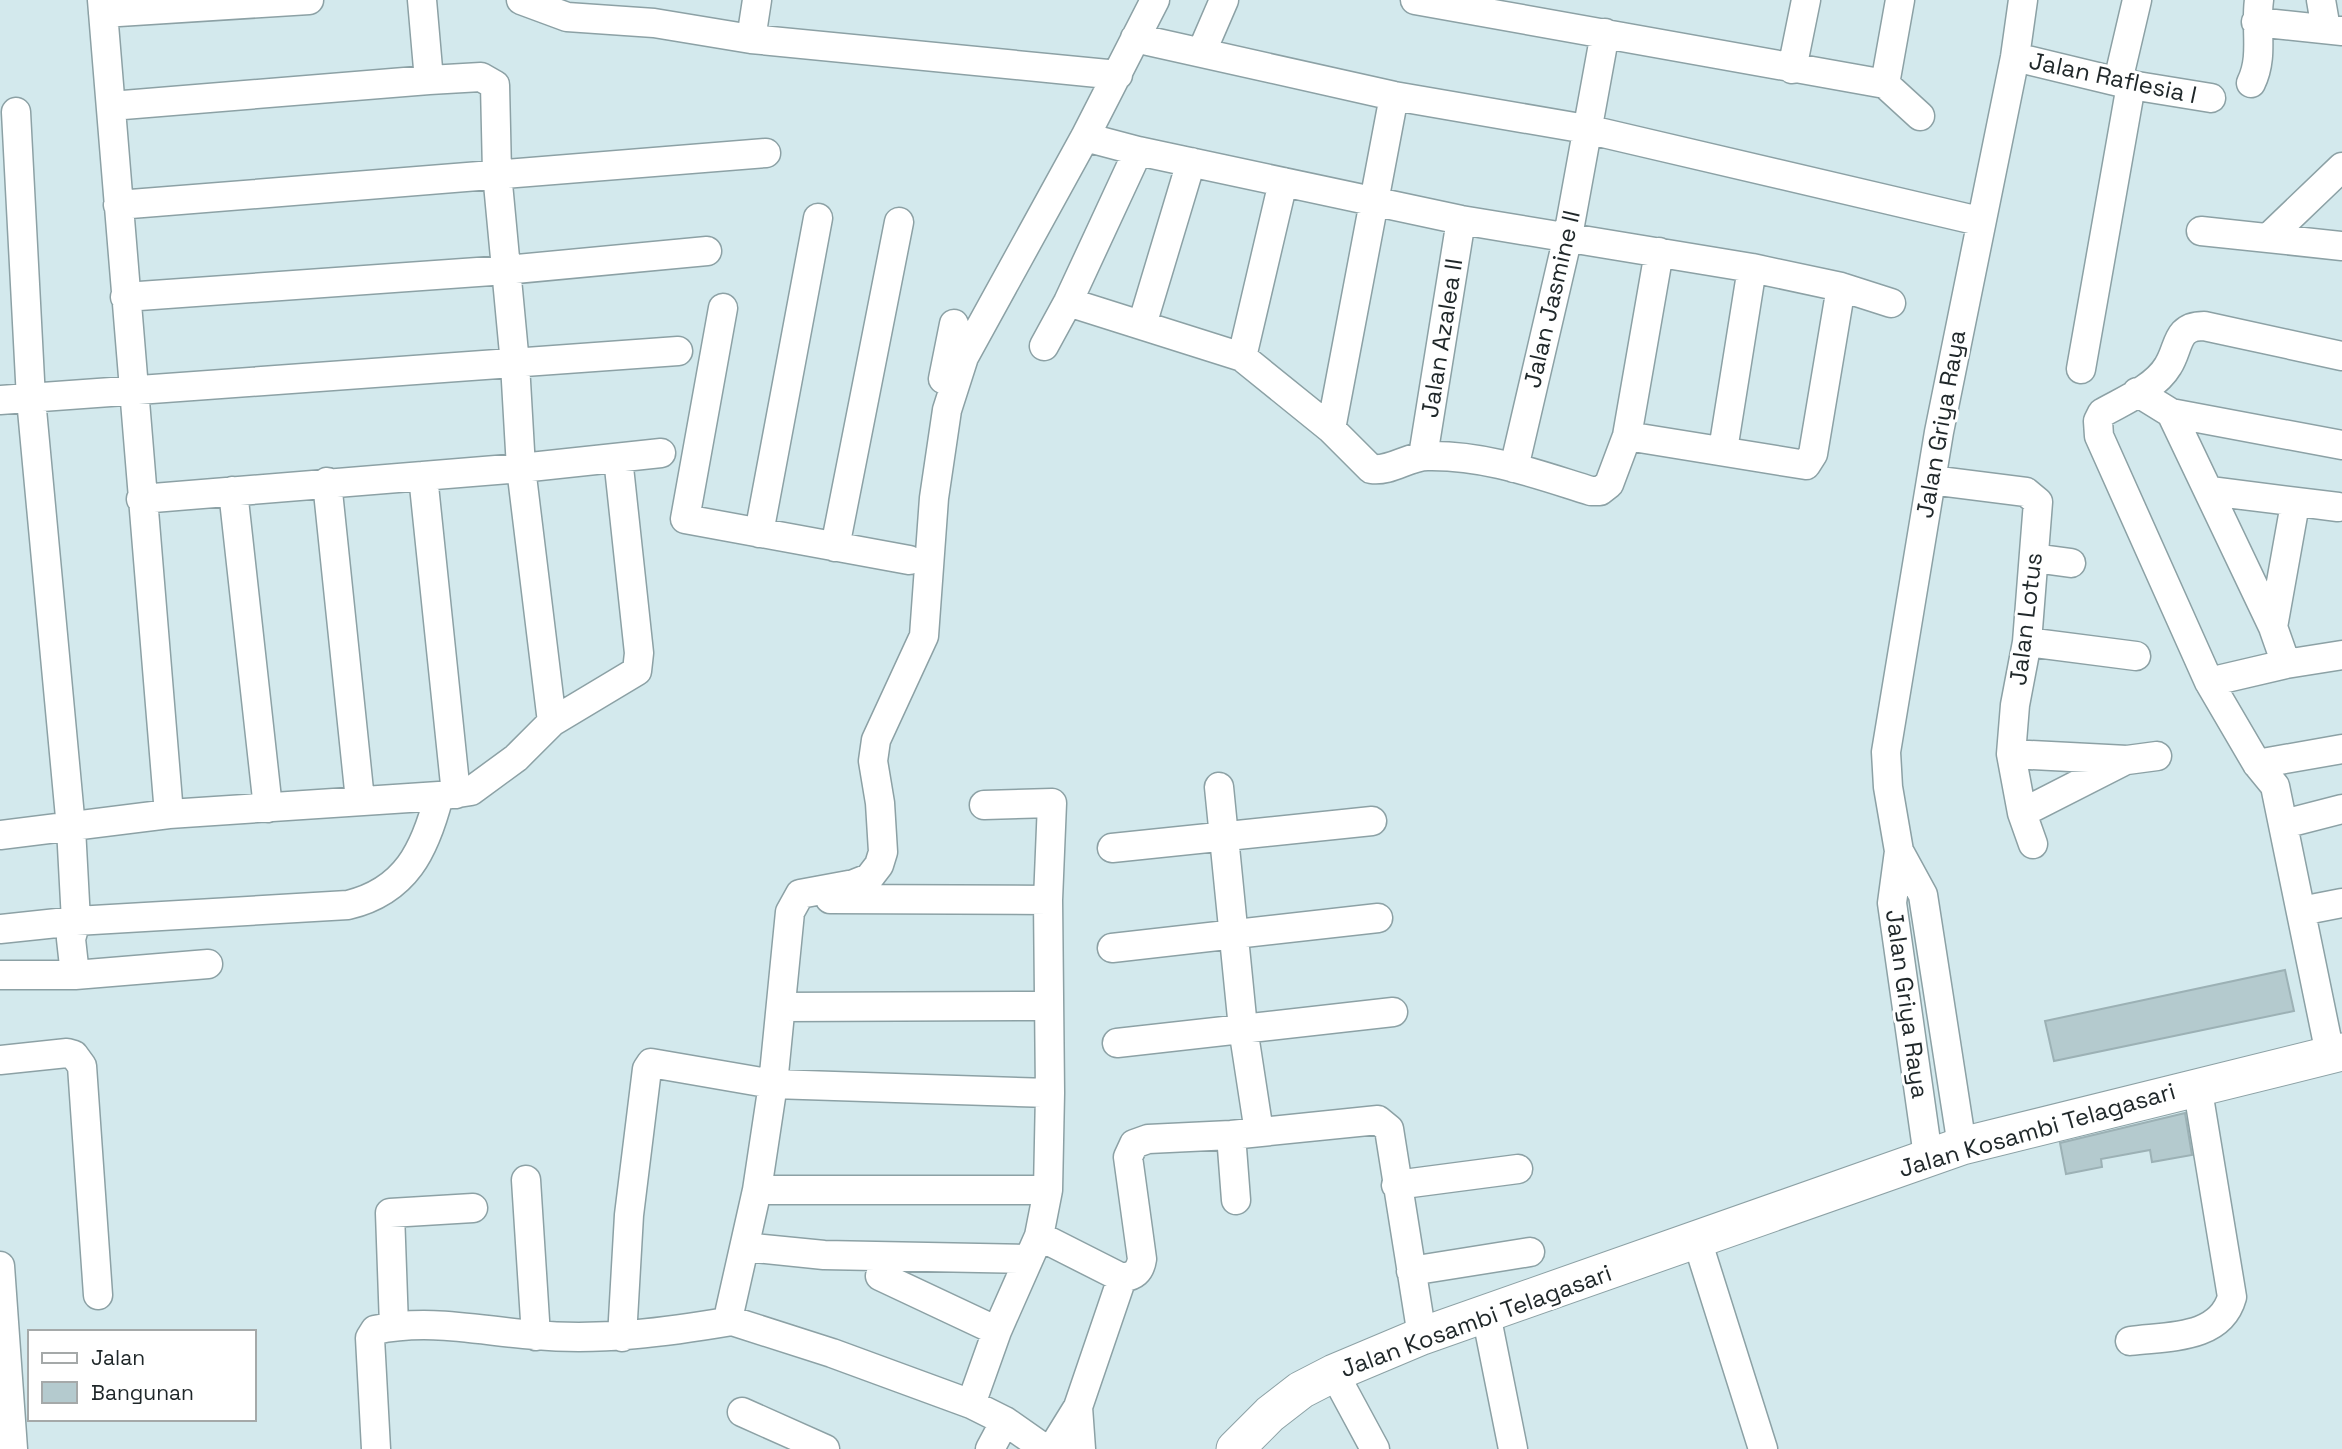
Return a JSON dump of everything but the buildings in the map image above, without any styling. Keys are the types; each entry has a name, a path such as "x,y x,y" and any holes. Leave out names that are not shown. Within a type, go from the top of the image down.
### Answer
{"main road":[{"name":"Jalan Kosambi Telagasari","path":"1235,1449 1270,1414 1301,1390 1422,1336 1945,1151 2197,1085 2336,1053"}],"street":[{"path":"169,814 141,499 103,7 309,0"},
{"path":"422,0 429,80"},
{"path":"522,0 567,8 656,11 751,38 1118,75"},
{"path":"751,38 757,0"},
{"path":"733,1321 730,1310 757,1190 773,1084 790,912 795,899 811,890 854,884 869,878 879,865 883,852 874,750 924,636 920,561 967,326 1085,137 1154,0"},
{"path":"1202,51 1224,0"},
{"path":"1415,0 1885,84 1920,116"},
{"path":"1792,69 1806,0"},
{"path":"1885,84 1900,0"},
{"name":"Jalan Griya Raya","path":"1945,1151 1922,1114 1892,903 1899,851 1888,787 1886,752 1938,432 2014,57 2023,0"},
{"path":"2081,369 2137,0"},
{"path":"2322,0 2334,30"},
{"path":"2251,83 2260,62 2258,11 2334,30"},
{"name":"Jalan Jasmine II","path":"1514,468 1568,236 1605,33"},
{"path":"1135,38 1394,96 1586,129 1979,220"},
{"name":"Jalan Raflesia I","path":"2014,57 2125,83 2211,98"},
{"path":"111,106 481,77 495,85 497,173 515,364 521,468 552,722"},
{"path":"1331,429 1394,96"},
{"path":"16,112 31,399 71,828 74,950"},
{"path":"1085,137 1138,151 1461,220 1752,268 1841,287 1891,303"},
{"path":"1044,346 1068,302 1138,151"},
{"path":"118,205 766,153"},
{"path":"1142,325 1191,162"},
{"path":"2269,237 2342,167"},
{"path":"1242,357 1283,182"},
{"path":"759,533 818,218"},
{"name":"Jalan Azalea II","path":"1423,456 1461,220"},
{"path":"835,547 899,222"},
{"path":"2201,231 2342,246"},
{"path":"125,297 506,270 707,251"},
{"path":"1068,302 1242,357 1331,429 1371,469 1388,468 1423,456 1473,457 1591,491 1600,491 1609,484 1627,436 1659,252"},
{"path":"1723,450 1752,268"},
{"path":"1627,436 1723,450 1800,466 1810,461 1841,287"},
{"path":"723,308 685,519 920,561"},
{"path":"920,561 934,498 947,410 964,358 967,326"},
{"path":"2336,1053 2332,1009 2301,911 2275,786 2257,764 2209,682 2099,436 2098,421 2102,413 2137,392 2169,366 2180,334 2190,327 2204,326 2342,356"},
{"path":"0,400 678,351"},
{"path":"2137,392 2171,413 2342,444"},
{"path":"2171,413 2273,627 2286,664"},
{"path":"141,499 521,468 662,453"},
{"path":"0,835 169,814 447,795 471,791 488,780 552,722 637,671 639,653 618,458"},
{"name":"Jalan Lotus","path":"1932,472 2032,495 2038,507 2026,642 2015,705 2011,754 2021,813 2033,844"},
{"path":"0,975 74,950 348,905 373,899 391,889 410,865 447,795 423,475"},
{"path":"327,482 359,800"},
{"path":"233,491 268,808"},
{"path":"2210,491 2295,504 2338,507"},
{"path":"2273,627 2295,504"},
{"path":"2034,558 2071,563"},
{"path":"2026,642 2136,656"},
{"path":"2209,682 2286,664 2342,655"},
{"path":"2257,764 2342,749"},
{"path":"2011,754 2127,760 2157,756"},
{"path":"2021,813 2127,760"},
{"path":"1219,787 1243,1028 1259,1132"},
{"path":"971,1404 997,1331 1033,1248 1048,1190 1051,1093 1048,900 1052,803 984,804"},
{"path":"2284,824 2342,809"},
{"path":"1112,848 1372,821"},
{"name":"Jalan Griya Raya","path":"1899,851 1923,895 1956,1108 1945,1151"},
{"path":"795,899 1048,900"},
{"path":"2301,911 2342,903"},
{"path":"1112,948 1378,918"},
{"path":"0,929 74,950 208,964"},
{"path":"781,1007 1048,1006"},
{"path":"1117,1043 1393,1012"},
{"path":"0,1060 67,1053 74,1055 82,1066 98,1295"},
{"path":"622,1336 629,1215 649,1065 658,1063 773,1084 1051,1093"},
{"path":"2130,1341 2207,1329 2222,1320 2232,1297 2197,1085"},
{"path":"1922,1114 1956,1108"},
{"path":"745,1247 824,1255 1033,1248 1122,1278 1136,1273 1142,1259 1128,1157 1130,1148 1148,1139 1231,1135 1378,1120 1389,1129 1422,1336"},
{"path":"1231,1135 1236,1200"},
{"path":"1396,1185 1518,1169"},
{"path":"526,1180 536,1336"},
{"path":"757,1190 1048,1190"},
{"path":"394,1326 390,1213 473,1208"},
{"path":"1697,1240 1763,1449"},
{"path":"1411,1271 1530,1252"},
{"path":"0,1266 13,1449"},
{"path":"880,1276 997,1331"},
{"path":"1052,1449 1079,1407 1122,1278"},
{"path":"1486,1314 1513,1449"},
{"path":"376,1449 370,1338 375,1330 431,1324 536,1336 622,1336 733,1321 832,1353 971,1404 1004,1421 1045,1449"},
{"path":"1334,1373 1375,1449"},
{"path":"1079,1407 1081,1449"},
{"path":"742,1412 825,1449"},
{"path":"990,1449 1004,1421"}]}
